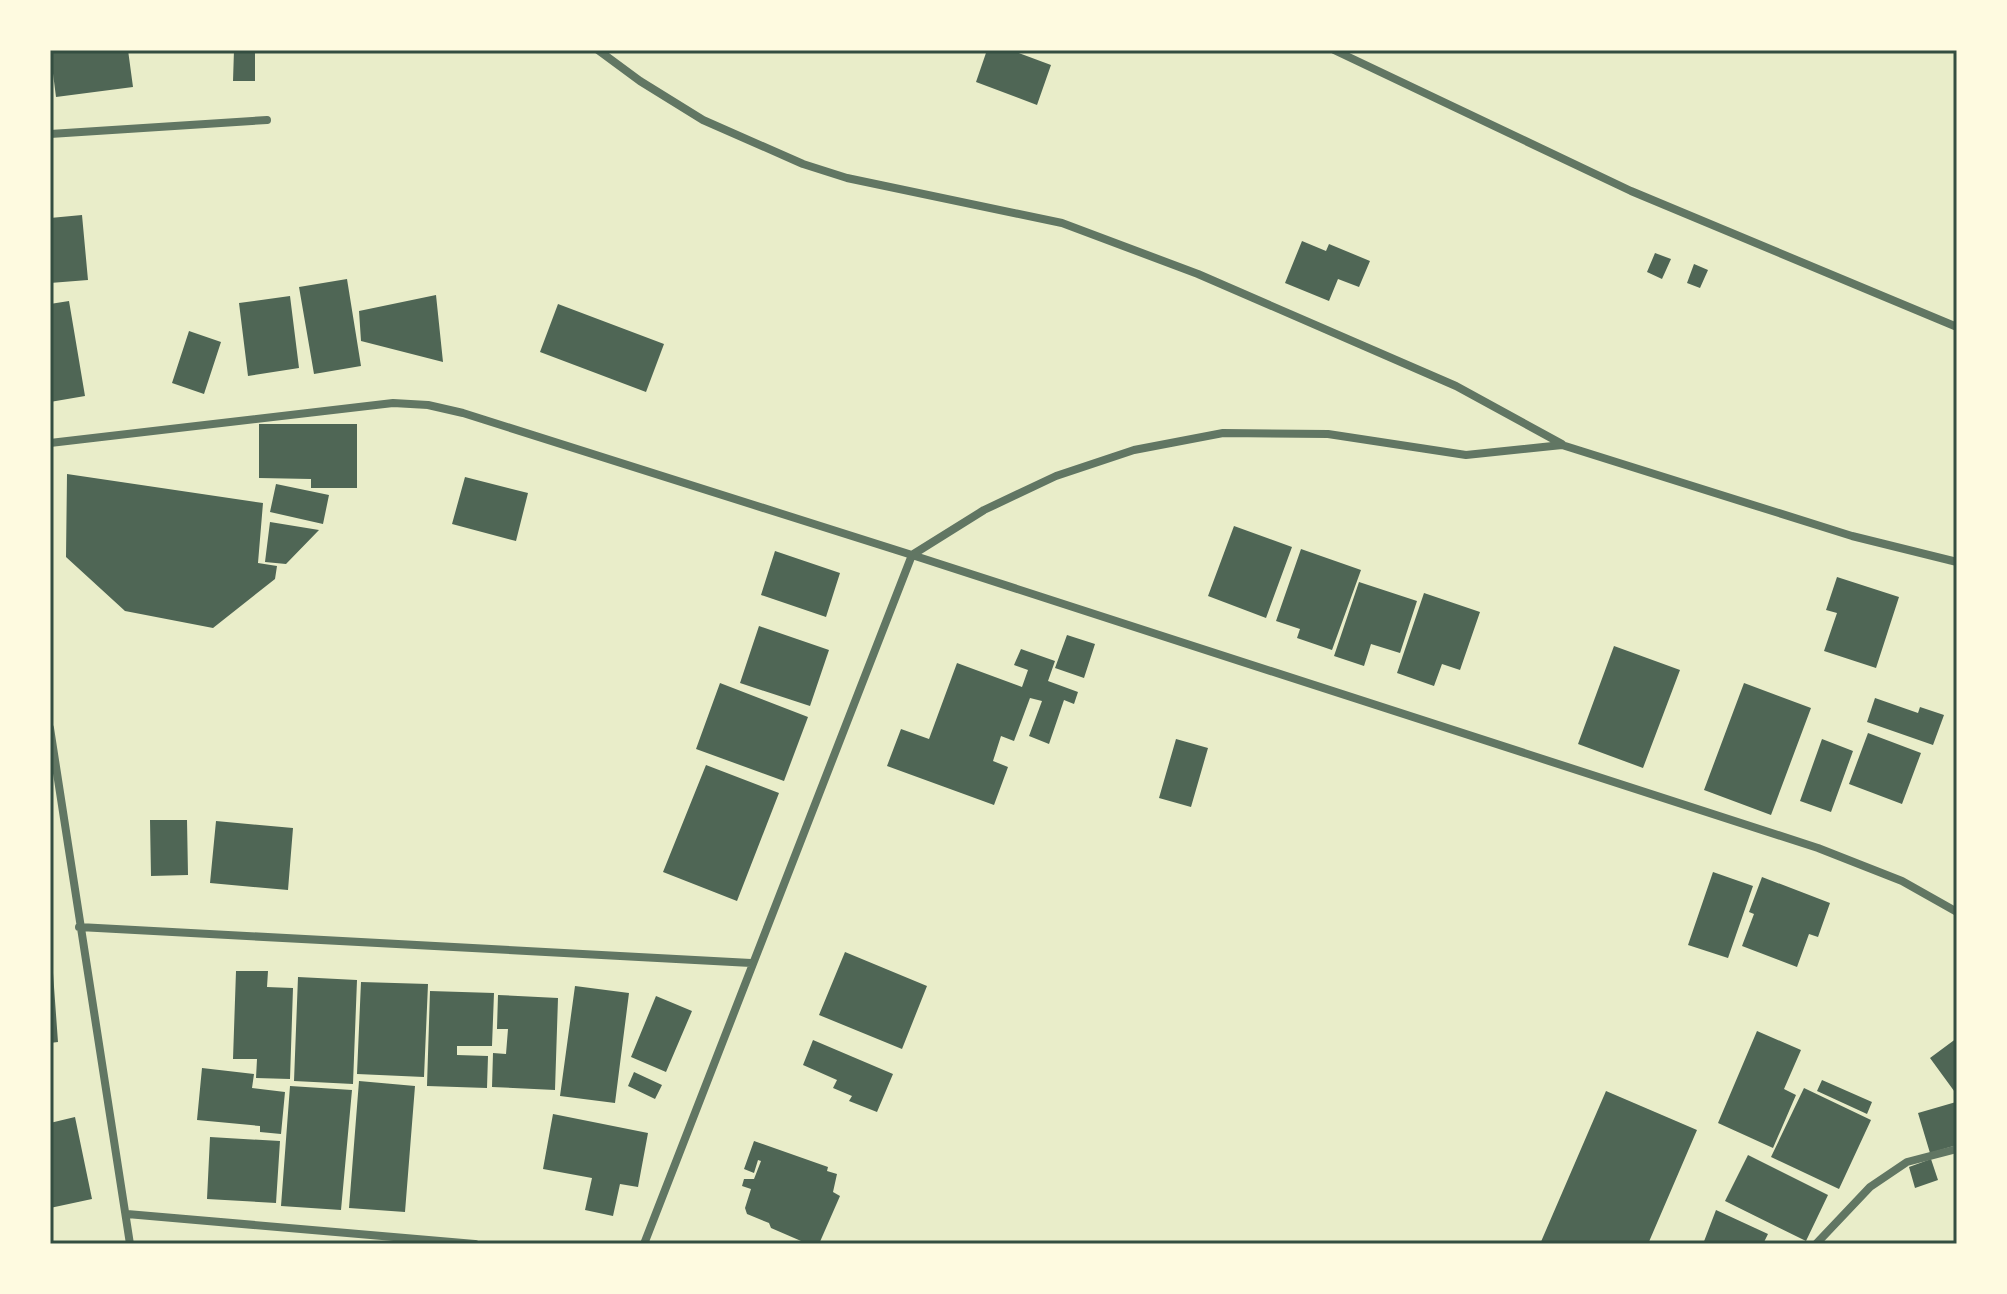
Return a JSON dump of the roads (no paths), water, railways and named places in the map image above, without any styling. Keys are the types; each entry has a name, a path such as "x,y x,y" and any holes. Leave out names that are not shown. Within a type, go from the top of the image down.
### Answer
{"street":[{"path":"598,50 640,81 703,120 803,164 847,178 1076,228 1198,274 1456,386 1562,445 1852,536 1957,562"},
{"path":"1334,50 1631,191 1957,327"},
{"path":"50,134 267,120"},
{"path":"50,443 393,403 428,405 912,555 1818,848 1902,881 1957,912"},
{"path":"644,1244 912,555 984,510 1056,476 1134,450 1223,433 1328,434 1466,455 1562,445"},
{"path":"50,728 130,1244"},
{"path":"79,927 751,963"},
{"path":"1816,1244 1870,1187 1907,1162 1957,1149"},
{"path":"127,1214 475,1244"}]}
